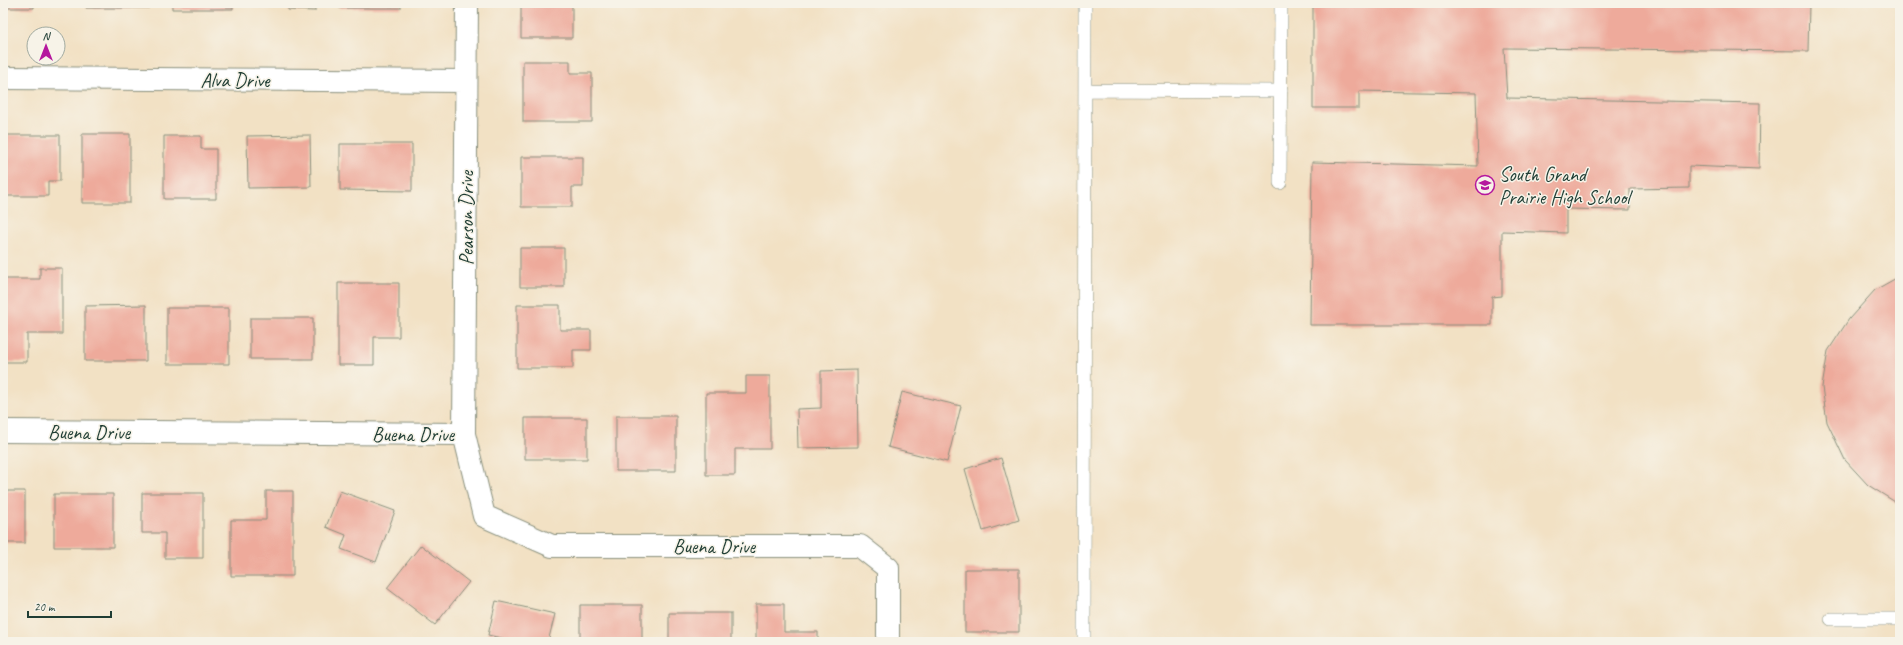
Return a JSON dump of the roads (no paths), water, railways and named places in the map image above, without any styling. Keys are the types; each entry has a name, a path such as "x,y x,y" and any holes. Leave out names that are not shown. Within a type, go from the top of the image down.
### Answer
{"street":[{"name":"Pearson Drive","path":"464,434 467,3"},
{"name":"Alva Drive","path":"3,78 466,81"},
{"name":"Buena Drive","path":"3,431 464,434 484,516 552,546 860,546 888,568 888,642"}],"lane":[{"path":"1084,642 1085,3"},
{"path":"1280,183 1281,3"},
{"path":"1085,90 1281,92"},
{"path":"1831,619 1900,619"}],"place":[{"name":"South Grand Prairie High School","path":"1485,185"}]}
